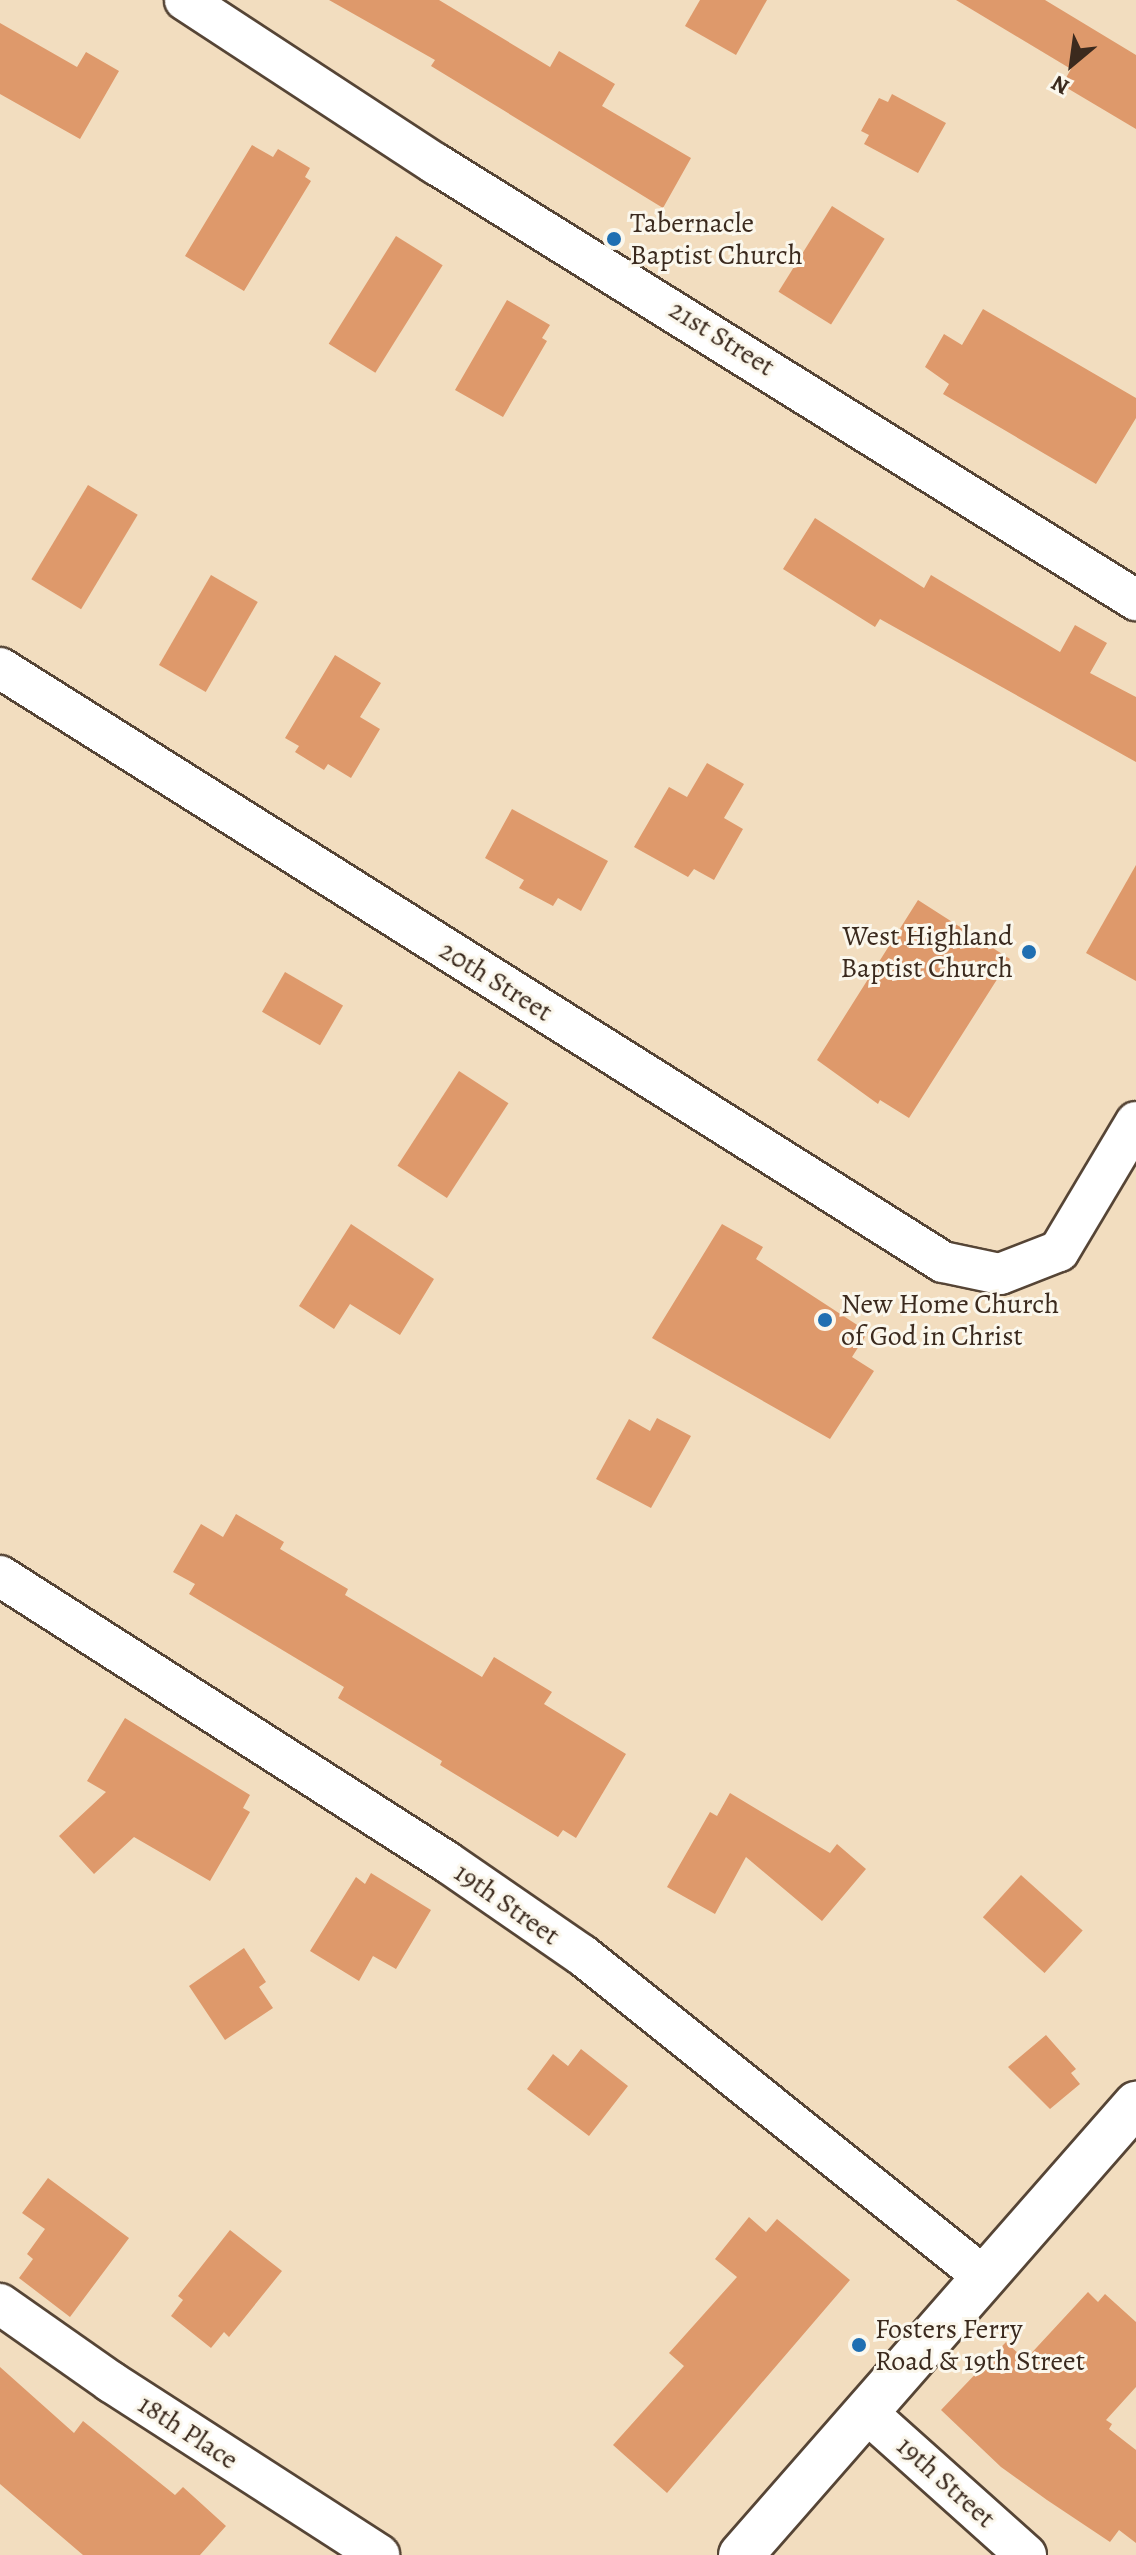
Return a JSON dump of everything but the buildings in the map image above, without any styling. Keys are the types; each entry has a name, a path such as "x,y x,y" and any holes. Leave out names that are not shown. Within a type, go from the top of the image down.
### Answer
{"street":[{"name":"21st Street","path":"185,0 436,164 1136,600"},
{"name":"20th Street","path":"0,668 709,1111 894,1234 943,1262 1000,1274 1059,1251 1136,1122"},
{"name":"19th Street","path":"0,1576 447,1862 582,1955 983,2276"},
{"path":"741,2555 1136,2104"},
{"name":"18th Place","path":"0,2304 111,2382 379,2555"},
{"name":"19th Street","path":"865,2411 1026,2555"}],"place":[{"name":"Tabernacle Baptist Church","path":"614,239"},
{"name":"West Highland Baptist Church","path":"1029,952"},
{"name":"New Home Church of God in Christ","path":"825,1320"},
{"name":"Fosters Ferry Road & 19th Street","path":"859,2345"}]}
